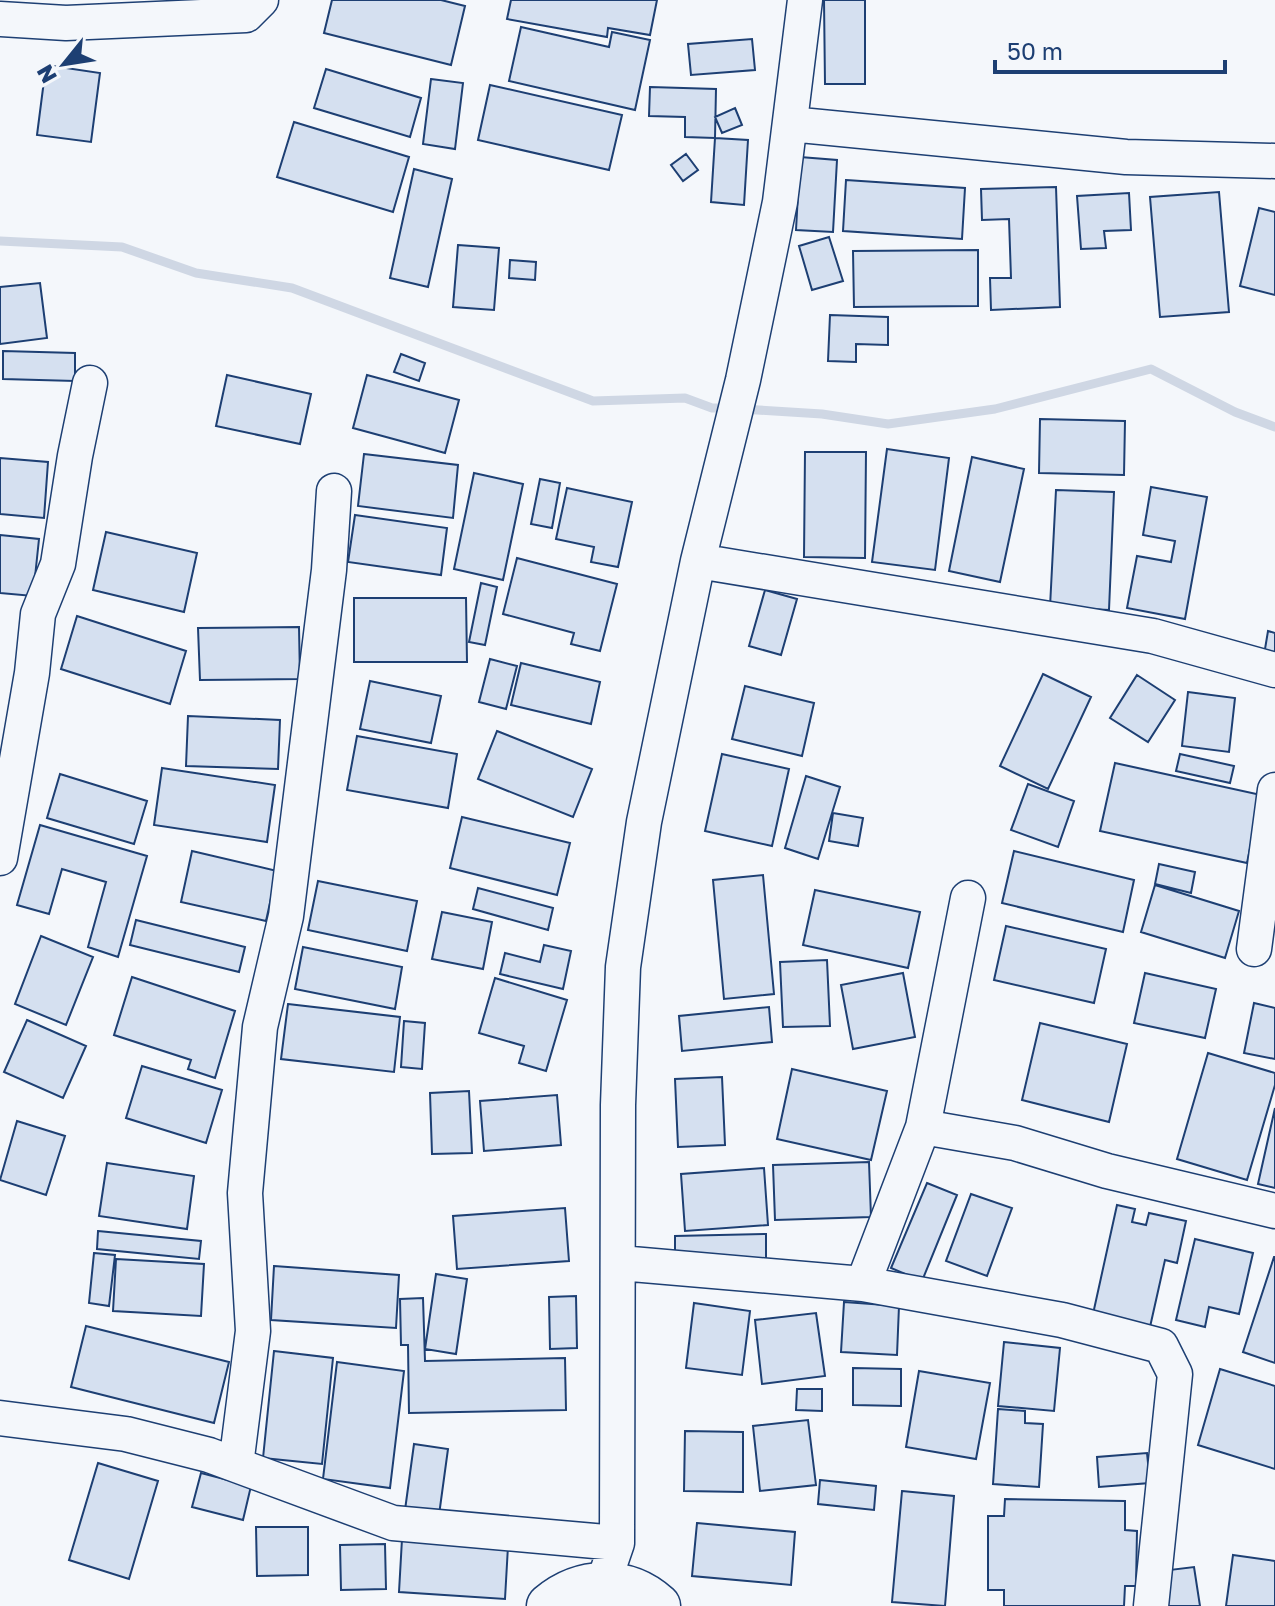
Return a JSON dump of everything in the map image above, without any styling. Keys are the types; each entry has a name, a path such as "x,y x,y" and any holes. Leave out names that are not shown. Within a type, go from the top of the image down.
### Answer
{"highway":[{"path":"549,1606 583,1586 603,1584 640,1593 658,1606"}],"street":[{"path":"0,19 66,23 246,15 261,0"},
{"path":"603,1584 617,1543 618,1105 623,967 644,822 698,561 743,380 780,202 805,0"},
{"path":"790,124 1126,157 1275,161"},
{"path":"0,858 32,673 38,614 58,564 90,383"},
{"path":"236,1465 253,1331 245,1193 260,1027 286,916 327,586 334,491"},
{"path":"698,561 1153,636 1275,670"},
{"path":"1254,949 1275,790"},
{"path":"863,1284 923,1127 968,898"},
{"path":"923,1127 1015,1143 1122,1175 1275,1211"},
{"path":"620,1263 863,1284 1062,1320 1161,1346 1175,1374 1151,1606"},
{"path":"0,1418 126,1434 236,1465 393,1523 617,1543"}],"building":[{"path":"332,0 441,0 465,6 451,65 324,33"},
{"path":"511,0 657,0 650,35 608,28 607,37 507,19"},
{"path":"824,0 865,0 865,84 825,84"},
{"path":"521,27 609,47 612,32 650,40 635,110 509,81"},
{"path":"752,39 755,70 691,75 688,44"},
{"path":"46,65 100,73 91,142 37,135"},
{"path":"326,69 421,98 410,137 314,108"},
{"path":"431,79 463,83 455,149 423,144"},
{"path":"490,85 622,115 609,170 478,140"},
{"path":"650,87 716,89 715,138 685,137 685,117 649,116"},
{"path":"735,108 742,125 722,133 715,117"},
{"path":"294,122 409,157 393,212 277,177"},
{"path":"715,138 748,140 744,205 711,202"},
{"path":"686,154 698,170 683,181 671,165"},
{"path":"800,157 837,160 833,232 796,230"},
{"path":"414,169 452,179 428,287 390,278"},
{"path":"846,180 965,188 962,239 843,231"},
{"path":"1056,187 1060,307 991,310 990,278 1011,278 1009,219 982,220 981,189"},
{"path":"1219,192 1229,312 1160,317 1150,197"},
{"path":"1129,193 1131,230 1104,231 1106,248 1081,249 1077,196"},
{"path":"1259,208 1275,212 1275,295 1240,286"},
{"path":"829,237 843,281 812,290 799,246"},
{"path":"458,245 499,248 494,310 453,307"},
{"path":"978,250 978,306 854,307 853,251"},
{"path":"510,260 536,262 535,280 509,278"},
{"path":"40,283 47,338 0,344 0,287"},
{"path":"830,315 888,317 888,345 856,344 856,362 828,361"},
{"path":"3,351 75,353 75,381 3,379"},
{"path":"401,354 425,363 419,381 394,372"},
{"path":"227,375 311,394 300,444 216,426"},
{"path":"367,375 459,400 445,453 353,428"},
{"path":"1040,419 1125,421 1124,475 1039,473"},
{"path":"887,449 949,458 935,570 872,562"},
{"path":"805,452 866,452 865,558 804,557"},
{"path":"364,454 458,465 453,518 358,506"},
{"path":"972,457 1024,469 1000,582 949,571"},
{"path":"0,458 48,462 44,518 0,514"},
{"path":"474,473 523,484 503,580 454,569"},
{"path":"540,479 560,483 552,528 531,524"},
{"path":"1151,487 1207,497 1185,619 1127,608 1137,556 1171,562 1175,541 1143,535"},
{"path":"567,488 632,502 618,567 591,562 594,547 556,539"},
{"path":"1056,490 1114,492 1109,610 1050,607"},
{"path":"355,515 447,528 441,575 348,562"},
{"path":"106,532 197,553 184,612 93,590"},
{"path":"0,535 39,539 33,596 0,593"},
{"path":"517,558 617,584 600,651 571,644 574,633 503,614"},
{"path":"481,583 497,587 485,645 469,642"},
{"path":"765,590 797,599 781,655 749,646"},
{"path":"354,598 466,598 467,662 354,662"},
{"path":"77,616 186,651 170,704 61,669"},
{"path":"299,627 300,679 200,680 198,628"},
{"path":"1268,631 1275,633 1275,657 1264,655"},
{"path":"490,659 517,666 506,709 479,702"},
{"path":"521,663 600,682 591,724 511,705"},
{"path":"1043,674 1091,697 1048,789 1000,766"},
{"path":"1137,675 1175,700 1148,742 1110,718"},
{"path":"370,681 441,696 431,743 360,729"},
{"path":"745,686 814,703 802,756 732,739"},
{"path":"1188,692 1235,698 1229,752 1182,746"},
{"path":"188,716 280,720 278,769 186,766"},
{"path":"497,731 592,769 573,817 478,779"},
{"path":"357,736 457,754 448,808 347,790"},
{"path":"722,754 789,769 772,846 705,831"},
{"path":"1180,754 1234,766 1230,783 1176,771"},
{"path":"1115,763 1261,795 1247,863 1100,831"},
{"path":"162,768 275,785 267,842 154,825"},
{"path":"60,774 147,801 134,844 47,818"},
{"path":"806,776 840,787 818,859 785,848"},
{"path":"1028,784 1074,801 1058,847 1011,830"},
{"path":"833,813 863,818 858,846 829,841"},
{"path":"462,817 570,843 557,895 450,868"},
{"path":"40,825 147,856 118,957 88,947 106,882 62,869 49,914 17,905"},
{"path":"192,851 277,871 266,921 181,902"},
{"path":"1014,851 1134,880 1123,932 1002,903"},
{"path":"1159,864 1195,872 1191,893 1155,884"},
{"path":"763,875 774,994 724,999 713,880"},
{"path":"318,881 417,901 407,951 308,930"},
{"path":"1155,885 1239,911 1225,958 1141,932"},
{"path":"478,888 553,908 548,930 473,909"},
{"path":"815,890 920,912 908,968 803,945"},
{"path":"442,912 492,922 483,969 432,959"},
{"path":"136,920 245,947 239,972 130,945"},
{"path":"1006,926 1106,949 1094,1003 994,980"},
{"path":"41,936 93,957 66,1025 15,1004"},
{"path":"544,945 571,951 563,989 500,974 505,953 540,962"},
{"path":"303,947 402,967 395,1009 295,989"},
{"path":"827,960 830,1026 783,1027 780,962"},
{"path":"903,973 915,1037 853,1049 841,985"},
{"path":"1145,973 1216,989 1205,1038 1134,1023"},
{"path":"132,977 235,1011 215,1078 188,1069 191,1060 114,1035"},
{"path":"495,978 567,1000 546,1071 519,1063 524,1046 479,1033"},
{"path":"1254,1003 1275,1008 1275,1059 1244,1053"},
{"path":"288,1004 400,1017 394,1072 281,1059"},
{"path":"769,1007 772,1042 682,1051 679,1016"},
{"path":"27,1020 86,1046 63,1098 4,1072"},
{"path":"404,1021 425,1023 422,1069 401,1067"},
{"path":"1040,1023 1127,1044 1109,1122 1022,1100"},
{"path":"1208,1053 1275,1073 1275,1085 1247,1180 1177,1159"},
{"path":"142,1066 222,1090 206,1143 126,1118"},
{"path":"792,1069 887,1091 871,1160 777,1139"},
{"path":"722,1077 725,1145 678,1147 675,1079"},
{"path":"469,1091 472,1153 432,1154 430,1093"},
{"path":"557,1095 561,1145 484,1151 480,1101"},
{"path":"1275,1108 1275,1188 1258,1184"},
{"path":"17,1121 65,1136 46,1195 0,1180"},
{"path":"869,1162 871,1217 775,1220 773,1165"},
{"path":"107,1163 194,1176 187,1229 99,1216"},
{"path":"764,1168 768,1225 685,1231 681,1174"},
{"path":"927,1183 957,1195 922,1281 891,1268"},
{"path":"971,1194 1012,1208 987,1276 946,1261"},
{"path":"1117,1205 1135,1209 1132,1222 1146,1225 1149,1213 1186,1221 1177,1263 1165,1260 1150,1327 1093,1314"},
{"path":"565,1208 569,1261 457,1269 453,1216"},
{"path":"98,1231 201,1241 199,1259 97,1249"},
{"path":"766,1234 766,1261 675,1263 675,1236"},
{"path":"1195,1239 1253,1253 1239,1314 1209,1307 1205,1327 1176,1320"},
{"path":"94,1253 115,1255 109,1306 89,1303"},
{"path":"1275,1257 1275,1363 1243,1352"},
{"path":"116,1259 204,1264 201,1316 113,1311"},
{"path":"274,1266 399,1275 396,1328 271,1320"},
{"path":"436,1274 467,1279 456,1354 425,1349"},
{"path":"576,1296 577,1348 550,1349 549,1297"},
{"path":"423,1298 425,1361 565,1358 566,1410 409,1413 408,1345 401,1345 400,1299"},
{"path":"844,1302 899,1306 897,1355 841,1352"},
{"path":"694,1303 750,1311 742,1375 686,1368"},
{"path":"816,1313 825,1376 762,1384 755,1320"},
{"path":"86,1326 229,1362 214,1423 71,1387"},
{"path":"1004,1342 1060,1348 1054,1411 998,1406"},
{"path":"274,1351 333,1358 322,1464 263,1458"},
{"path":"337,1362 404,1371 390,1488 323,1479"},
{"path":"853,1368 901,1369 901,1406 853,1405"},
{"path":"1220,1369 1275,1386 1275,1469 1198,1445"},
{"path":"919,1371 990,1383 976,1459 906,1447"},
{"path":"797,1389 822,1389 822,1411 796,1410"},
{"path":"998,1409 1025,1411 1025,1423 1043,1424 1039,1487 993,1484"},
{"path":"808,1420 816,1485 760,1491 753,1426"},
{"path":"685,1431 743,1432 743,1492 684,1491"},
{"path":"414,1444 448,1449 439,1515 405,1510"},
{"path":"1147,1453 1150,1483 1099,1487 1097,1457"},
{"path":"98,1463 158,1481 129,1579 69,1560"},
{"path":"201,1473 251,1486 243,1520 192,1507"},
{"path":"820,1480 876,1486 874,1510 818,1504"},
{"path":"902,1491 954,1496 945,1606 892,1602"},
{"path":"1005,1499 1125,1501 1125,1530 1137,1531 1136,1586 1125,1586 1124,1606 1004,1606 1004,1590 988,1590 988,1516 1004,1516"},
{"path":"697,1523 795,1532 791,1585 692,1576"},
{"path":"256,1527 308,1527 308,1575 257,1576"},
{"path":"402,1539 508,1546 505,1599 399,1592"},
{"path":"385,1544 386,1589 341,1590 340,1545"},
{"path":"1233,1555 1275,1561 1275,1606 1226,1606"},
{"path":"1194,1567 1200,1606 1166,1606 1161,1571"}],"waterway":[{"path":"0,241 122,247 196,273 292,288 593,401 685,398 712,408 728,408"},
{"path":"742,409 822,414 888,424 995,409 1151,369 1235,412 1275,427"}]}
